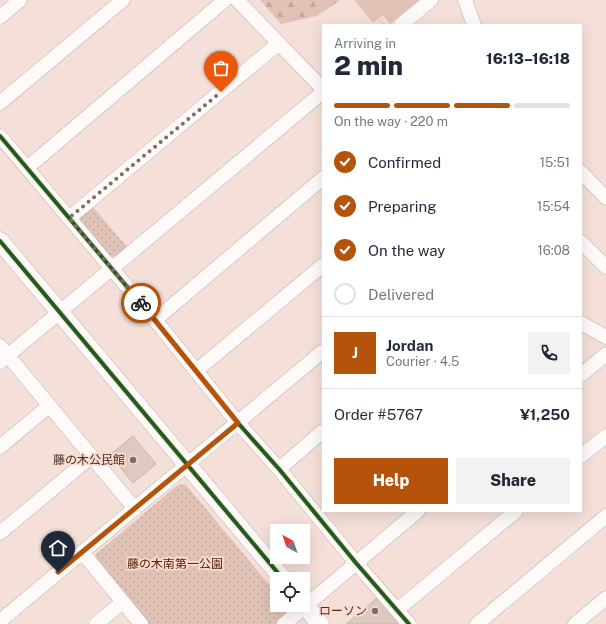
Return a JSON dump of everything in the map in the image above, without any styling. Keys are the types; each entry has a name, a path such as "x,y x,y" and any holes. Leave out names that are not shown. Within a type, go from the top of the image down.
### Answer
{"street":[{"path":"0,17 20,0"},
{"path":"0,104 123,0"},
{"path":"27,168 225,0"},
{"path":"237,0 322,90"},
{"path":"402,24 431,0"},
{"path":"465,0 474,24"},
{"path":"69,218 279,43"},
{"path":"136,508 3,354 60,313 322,92"},
{"path":"0,136 155,320 238,423 322,514 356,563 409,624"},
{"path":"582,173 606,198"},
{"path":"155,320 322,179"},
{"path":"0,241 277,572"},
{"path":"582,243 606,267"},
{"path":"196,372 322,266"},
{"path":"582,324 606,337"},
{"path":"0,621 322,352"},
{"path":"582,374 606,354"},
{"path":"0,447 49,406"},
{"path":"279,469 322,433"},
{"path":"582,455 606,436"},
{"path":"0,533 92,456"},
{"path":"310,600 417,512"},
{"path":"397,610 515,512"},
{"path":"476,624 606,516"},
{"path":"82,552 141,624"},
{"path":"575,624 606,598"},
{"path":"96,624 123,602"},
{"path":"284,624 297,612"},
{"path":"310,612 320,624"}],"green space":[{"path":"260,0 339,1 317,16 281,24"},
{"path":"354,0 419,0 390,24 383,15 373,23"},
{"path":"92,206 128,248 117,257 107,256 80,223 80,215"},
{"name":"藤の木南第一公園","path":"179,484 186,485 270,586 270,612 286,612 286,615 275,624 148,624 95,560 96,554"}],"building":[{"name":"藤の木公民館","path":"133,436 156,464 133,483 110,455"},
{"name":"ローソン","path":"377,598 400,624 346,624"}],"cycle path":[{"path":"0,136 155,320 238,423 279,469 356,563 409,624"},
{"path":"0,241 277,572"}],"way so far":[{"path":"141,303 69,218 221,92"}],"place":[{"name":"藤の木公民館","path":"133,460"},
{"name":"ローソン","path":"375,611"}],"route":[{"path":"58,572 238,423 141,303"}]}
